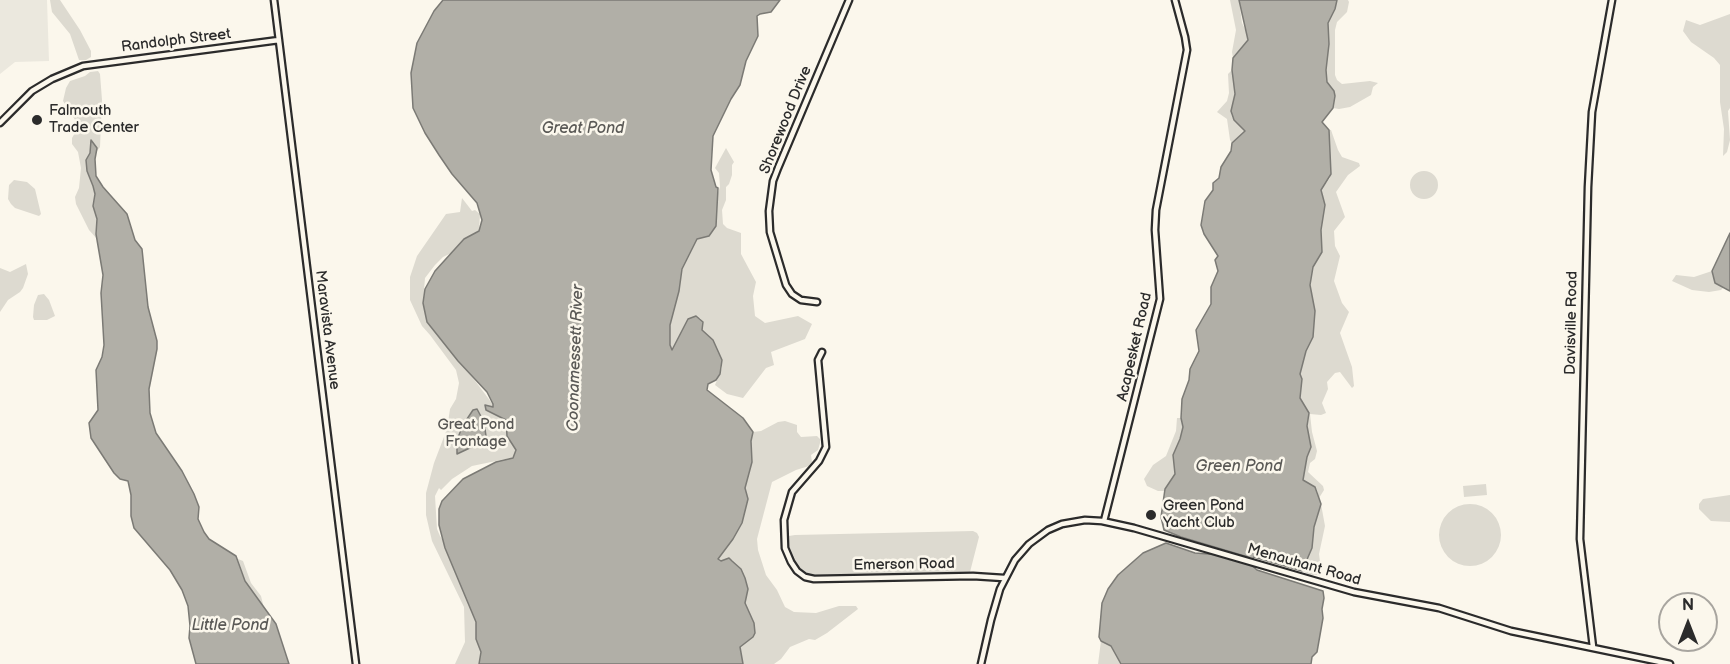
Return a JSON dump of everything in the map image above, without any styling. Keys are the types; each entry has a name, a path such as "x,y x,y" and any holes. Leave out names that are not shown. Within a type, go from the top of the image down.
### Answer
{"main road":[{"name":"Maravista Avenue","path":"274,0 356,664"},
{"name":"Shorewood Drive","path":"817,303 801,300 792,294 786,285 770,232 769,210 773,181 849,0"},
{"name":"Acapesket Road","path":"1104,521 1160,299 1155,230 1156,210 1187,50 1175,0"},
{"name":"Davisville Road","path":"1593,647 1580,539 1588,187 1592,112 1612,0"},
{"name":"Randolph Street","path":"0,123 32,91 77,68 101,62 279,40"},
{"name":"Emerson Road","path":"822,352 818,360 826,447 819,461 792,492 784,520 786,552 794,567 805,577 821,579 980,576 1004,578"},
{"name":"Menauhant Road","path":"981,664 1004,578 1015,560 1041,535 1070,522 1085,520 1104,521 1354,592 1439,608 1521,633 1670,664"}],"shaded area":[{"path":"0,0 47,0 49,61 15,62 0,74"}],"green space":[{"path":"50,0 60,0 80,30 91,51 91,57 79,60 70,34 52,12"},
{"path":"1230,0 1239,0 1242,23 1248,35 1247,41 1233,58 1236,30"},
{"path":"1337,0 1348,0 1349,2 1347,12 1337,22 1335,30 1337,80 1342,84 1370,81 1378,83 1373,87 1371,95 1350,107 1339,109 1333,108 1335,95 1327,82 1326,70 1328,23"},
{"path":"1730,14 1730,108 1728,111 1730,140 1727,152 1723,156 1724,129 1720,102 1720,65 1691,42 1683,31 1686,20 1700,25"},
{"path":"1232,70 1235,94 1232,117 1245,131 1232,143 1227,119 1217,112 1227,101 1228,74"},
{"path":"98,71 100,74 102,100 100,147 97,151 91,140 90,153 86,160 87,171 95,194 93,206 97,219 98,240 89,230 76,204 75,197 79,188 81,168 72,138 79,126 63,101 70,81"},
{"path":"1329,130 1331,130 1342,157 1359,163 1360,166 1348,175 1336,192 1345,217 1334,231 1335,246 1340,256 1334,281 1342,303 1349,312 1340,333 1352,367 1354,386 1352,388 1340,372 1335,373 1327,382 1328,389 1322,403 1326,413 1310,414 1317,451 1308,472 1323,486 1324,490 1319,498 1313,485 1303,481 1310,447 1307,426 1309,413 1300,398 1302,382 1300,374 1306,351 1313,337 1315,311 1310,285 1313,267 1322,252 1321,230 1325,205 1321,190 1330,178"},
{"path":"726,148 734,162 732,175 726,187 726,200 722,210 723,224 741,233 741,254 756,282 753,296 755,316 765,323 798,316 812,324 805,339 771,352 774,365 766,368 743,398 727,394 715,385 722,368 722,360 713,340 702,330 703,322 700,318 688,319 672,350 670,345 670,320 679,291 680,274 697,239 709,236 716,226 717,196 720,187 719,173 715,168"},
{"path":"1424,171 1434,175 1438,185 1434,195 1424,199 1414,195 1410,185 1414,175"},
{"path":"14,180 27,182 35,189 41,214 39,216 15,208 11,204 8,199 9,185"},
{"name":"Great Pond Frontage","path":"462,198 472,211 475,210 480,214 479,231 464,247 443,257 435,265 425,278 424,290 464,366 494,406 520,456 472,466 452,479 441,490 439,488 435,496 437,529 451,552 476,611 484,664 455,664 465,642 464,607 432,541 426,515 426,493 459,383 456,370 422,326 410,300 410,277 417,256 446,214 460,212"},
{"path":"26,264 28,274 23,288 8,300 0,312 0,268 10,272"},
{"path":"1712,271 1713,277 1723,288 1721,290 1709,292 1692,290 1672,281 1676,275 1694,277"},
{"path":"44,294 55,316 47,320 34,320 34,305 38,295"},
{"path":"1177,418 1181,418 1183,427 1173,455 1175,474 1164,491 1158,491 1147,486 1144,479 1153,465 1166,456 1176,431"},
{"path":"785,421 797,425 797,432 801,437 817,436 820,443 818,450 811,455 812,462 809,466 772,482 757,539 766,575 777,590 785,607 794,612 816,613 839,606 856,606 858,609 815,640 809,639 790,647 774,664 743,664 740,647 755,633 754,623 745,603 748,589 741,569 729,558 721,561 718,559 742,523 748,499 745,488 752,461 753,432"},
{"path":"1486,484 1487,495 1464,497 1463,486"},
{"path":"1730,495 1730,522 1711,521 1699,509 1699,504 1703,499"},
{"path":"1321,504 1325,526 1319,554 1321,569 1318,575 1310,575 1302,571 1312,548 1314,527"},
{"path":"1470,504 1492,513 1501,535 1492,557 1470,566 1448,557 1439,535 1448,513"},
{"path":"973,531 979,537 970,572 944,575 810,576 801,572 794,564 786,541 789,536 795,535"},
{"path":"238,559 243,561 251,583 261,596 264,608 245,581"},
{"path":"1101,641 1111,646 1121,664 1098,664"}],"water":[{"name":"Great Pond","path":"443,0 780,0 771,12 757,16 758,36 746,61 740,85 713,136 711,170 718,188 716,226 709,236 697,239 682,269 670,325 672,350 688,319 696,316 703,322 702,330 713,340 722,360 720,374 716,380 708,384 707,390 743,418 753,432 752,462 745,488 748,499 742,523 718,559 721,561 729,558 741,569 748,589 745,603 754,623 755,633 740,647 743,664 479,664 481,652 476,639 476,622 445,548 439,525 439,509 442,501 463,479 496,462 513,458 516,450 507,436 506,420 486,410 485,405 493,407 487,392 458,361 427,322 423,303 425,289 435,271 464,239 479,231 482,220 477,203 439,155 413,108 411,73 417,43 434,11"},
{"name":"Green Pond","path":"1239,0 1337,0 1328,23 1329,44 1326,70 1327,82 1335,96 1333,108 1322,122 1329,130 1331,174 1321,190 1325,205 1321,230 1322,252 1313,267 1310,285 1315,311 1313,337 1306,351 1300,374 1302,379 1300,398 1309,413 1307,426 1311,447 1303,480 1315,487 1321,504 1314,527 1312,548 1302,571 1254,557 1249,563 1257,570 1323,591 1323,618 1317,652 1312,657 1311,664 1121,664 1111,646 1101,641 1099,637 1102,603 1118,575 1143,553 1166,543 1195,553 1248,557 1164,530 1161,517 1165,489 1175,474 1173,455 1183,427 1182,399 1189,380 1190,369 1199,351 1196,330 1211,304 1211,287 1218,271 1215,260 1218,256 1201,225 1205,201 1213,190 1213,183 1219,178 1221,167 1231,151 1232,143 1245,131 1234,120 1231,111 1235,94 1233,58 1248,40"},
{"name":"Little Pond","path":"91,140 97,148 96,176 127,214 135,240 142,249 148,307 157,341 149,389 150,413 156,433 182,471 194,494 199,507 198,519 204,532 209,539 236,556 245,581 276,624 289,664 196,664 189,638 188,606 182,590 170,570 134,528 128,481 120,479 114,473 91,438 89,423 98,410 96,370 104,345 101,293 103,275 96,234 97,219 93,206 95,194 87,171 86,160 90,153"},
{"path":"1730,233 1730,291 1715,283 1712,271"},
{"path":"477,409 484,422 486,436 474,446 457,454 457,440 463,425 473,410"}],"place":[{"name":"Falmouth Trade Center","path":"37,120"},
{"name":"Green Pond Yacht Club","path":"1151,515"}],"water label":[{"name":"Coonamessett River","path":"576,358"}]}
